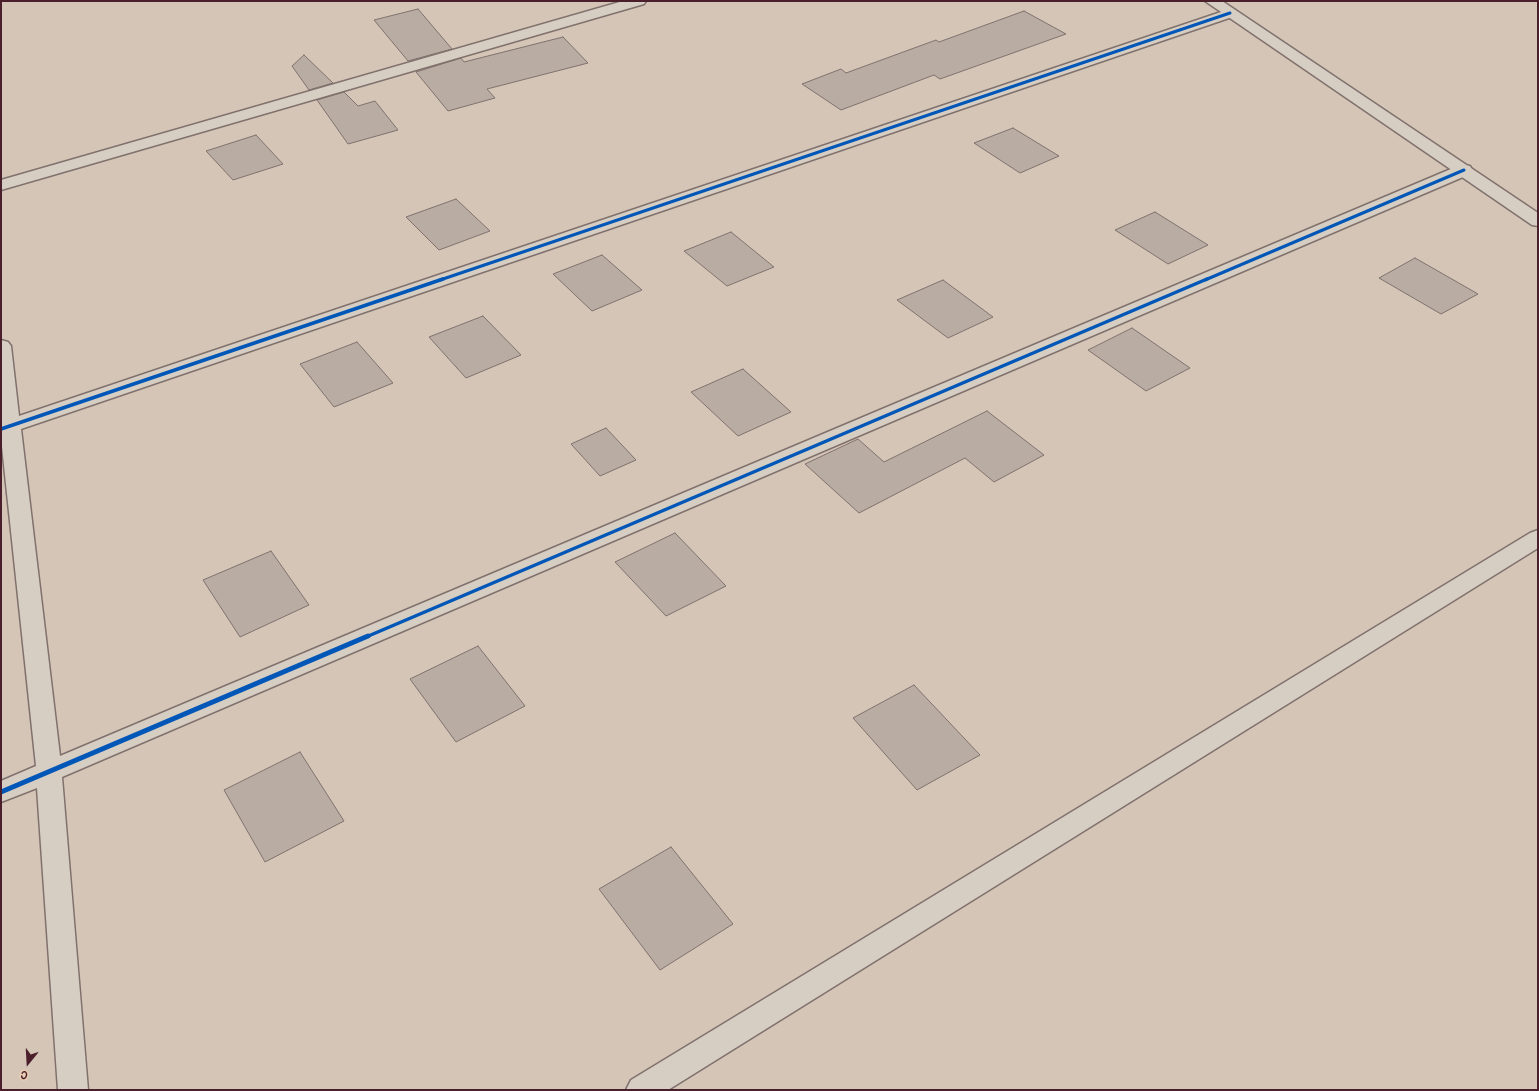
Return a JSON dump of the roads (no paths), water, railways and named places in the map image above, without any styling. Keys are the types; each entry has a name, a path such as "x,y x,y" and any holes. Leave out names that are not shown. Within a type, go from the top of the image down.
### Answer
{"street":[{"path":"1,185 639,1"},
{"path":"1212,1 1538,220"},
{"path":"6,428 1230,13"},
{"path":"1,792 1464,170"},
{"path":"1,346 6,428 49,772 73,1090"},
{"path":"641,1090 1538,538"}]}
